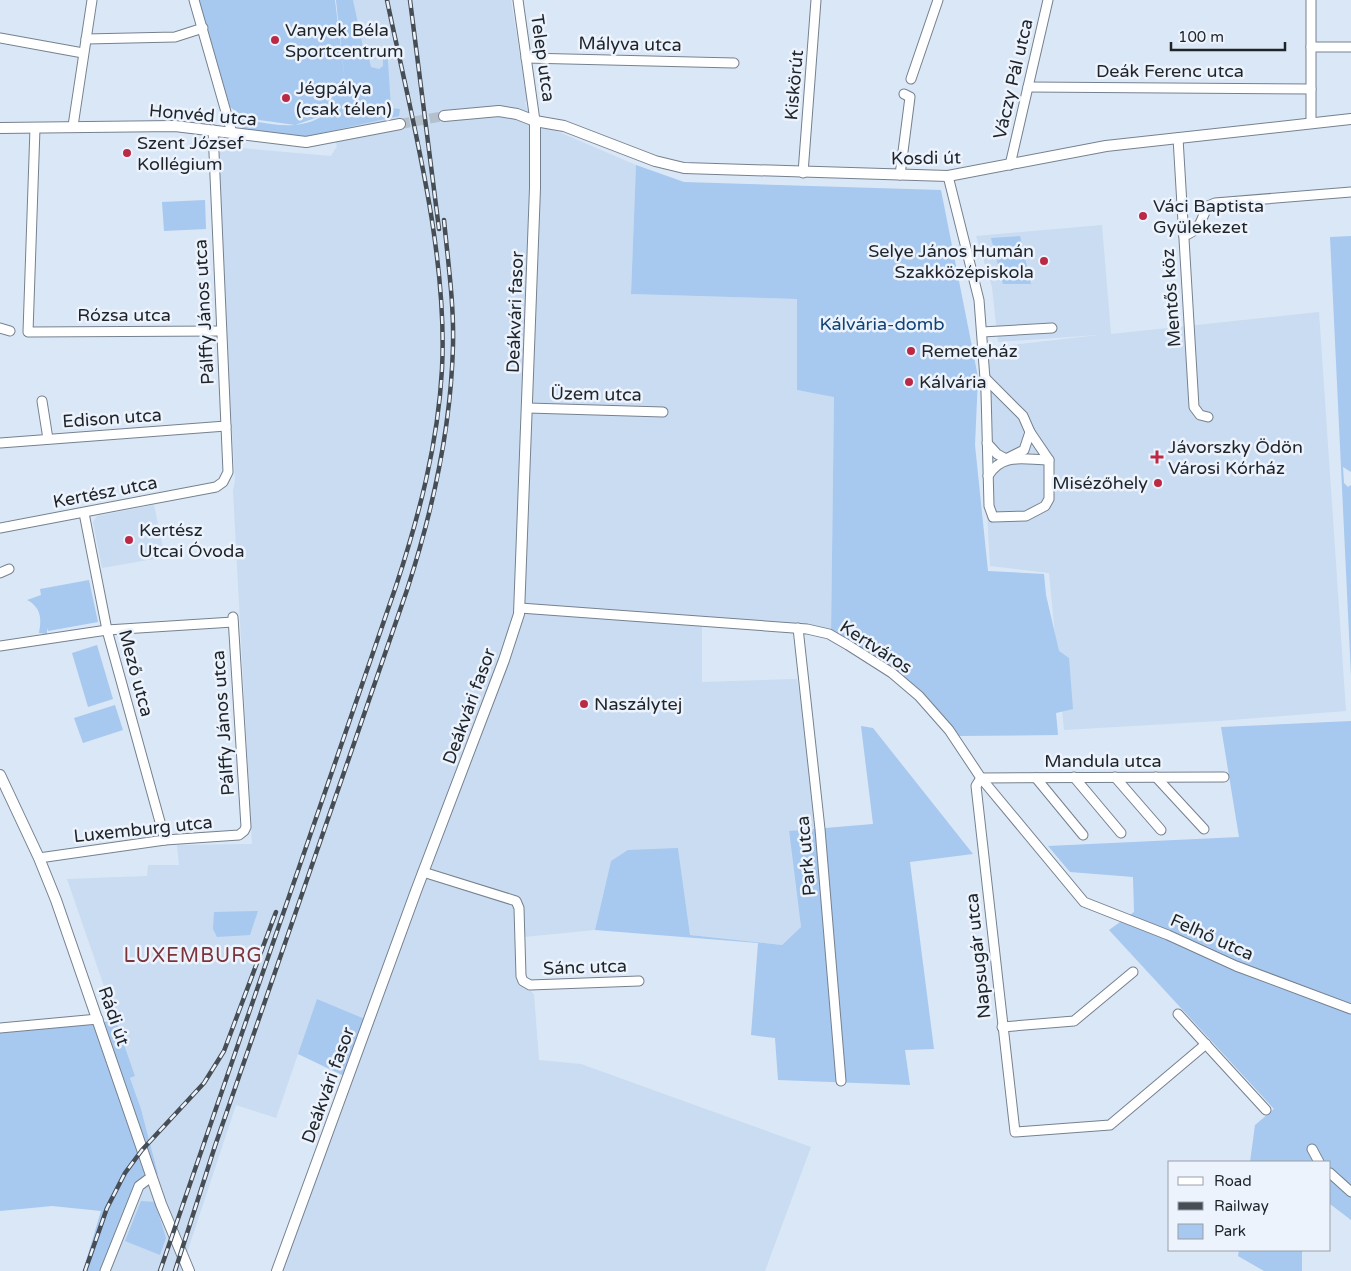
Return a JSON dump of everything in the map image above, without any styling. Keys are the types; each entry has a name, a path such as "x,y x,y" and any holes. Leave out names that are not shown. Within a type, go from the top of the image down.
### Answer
{"street":[{"path":"73,126 92,0"},
{"path":"194,0 232,132"},
{"name":"Telep utca","path":"518,0 535,121"},
{"name":"Kiskörút","path":"803,174 816,0"},
{"path":"911,79 938,0"},
{"name":"Váczy Pál utca","path":"1010,165 1048,0"},
{"path":"1311,0 1311,122"},
{"path":"86,39 175,37 202,28"},
{"path":"0,38 83,53"},
{"path":"1311,47 1351,47"},
{"name":"Mályva utca","path":"526,58 734,63"},
{"name":"Deák Ferenc utca","path":"1028,87 1311,89"},
{"path":"900,175 910,97 904,94"},
{"path":"444,116 498,111 535,121"},
{"name":"Kosdi út","path":"535,121 564,126 655,161 684,168 803,174 948,176 1106,146 1351,119"},
{"name":"Deákvári fasor","path":"277,1271 423,872 504,660 520,608 536,151 535,121"},
{"name":"Honvéd utca","path":"0,128 175,126 306,142 400,124"},
{"name":"Rózsa utca","path":"35,128 28,332 221,331"},
{"name":"Pálffy János utca","path":"213,130 228,472 223,482 216,487"},
{"name":"Mentős köz","path":"1178,138 1194,407 1200,416 1208,417"},
{"path":"948,176 976,287 982,332 986,379 989,506 993,517 1026,516 1045,506 1049,498 1049,460 1030,432 1023,416 986,379"},
{"path":"1184,236 1195,231 1200,226 1208,206 1215,203 1351,192"},
{"path":"0,328 10,331"},
{"path":"982,332 1052,328"},
{"path":"42,401 48,439"},
{"name":"Üzem utca","path":"528,408 663,412"},
{"name":"Edison utca","path":"0,443 226,426"},
{"path":"988,476 993,468 1024,450 1030,432"},
{"path":"987,443 996,454 1006,459 1049,460"},
{"name":"Kertész utca","path":"0,528 216,487"},
{"name":"Mező utca","path":"84,513 107,630 165,840"},
{"path":"0,573 9,569"},
{"name":"Kertváros","path":"520,608 798,628 829,634 892,674 940,719 981,778 1084,902"},
{"name":"Pálffy János utca","path":"107,630 233,619 246,827"},
{"name":"Park utca","path":"798,628 820,829 841,1080"},
{"path":"0,646 107,630"},
{"name":"Rádi út","path":"0,775 40,858 98,1020 151,1177 189,1271"},
{"path":"1074,777 1121,833"},
{"path":"1115,777 1161,830"},
{"path":"1156,777 1204,829"},
{"name":"Mandula utca","path":"981,778 1224,777"},
{"name":"Napsugár utca","path":"981,778 976,786 1015,1132 1110,1125 1206,1044"},
{"path":"1036,778 1083,835"},
{"name":"Luxemburg utca","path":"40,858 165,840 239,835 246,827"},
{"name":"Sánc utca","path":"423,872 516,901 519,908 521,976 523,981 530,985 639,981"},
{"name":"Felhő utca","path":"1084,902 1168,935 1236,966 1351,1008"},
{"path":"1002,1027 1074,1021 1132,972"},
{"path":"1178,1014 1266,1110"},
{"path":"0,1028 98,1020"},
{"path":"1312,1149 1318,1161"},
{"path":"1331,1174 1351,1192"},
{"path":"105,1271 139,1186 151,1177"}],"shaded area":[{"path":"336,0 511,0 527,100 525,103 535,128 552,129 636,165 631,294 797,299 797,390 834,396 831,636 702,618 702,682 797,679 822,829 789,832 801,927 782,945 690,935 678,848 611,861 595,930 524,937 522,984 534,994 539,1060 581,1064 811,1147 765,1271 272,1271 365,1019 317,999 276,1118 236,1105 181,1271 105,1271 140,1183 158,1174 141,1109 130,1078 135,1076 67,879 147,876 148,865 179,865 177,845 252,844 233,491 235,480 220,233 218,146 331,156 337,146 324,115 342,97 345,81"},
{"name":"Jávorszky Ödön Városi Kórház","path":"1102,225 1111,334 1319,312 1346,711 1064,730 1049,573 990,566 978,349 1098,335 998,342 992,287 976,236"},
{"name":"Kertész Utcai Óvoda","path":"154,505 165,557 102,568 93,522 97,516"}],"green space":[{"name":"Vanyek Béla Sportcentrum","path":"199,0 335,0 345,81 336,0 353,0 364,52 370,51 371,54 369,59 371,67 379,69 383,66 383,58 377,49 387,47 391,108 400,109 399,116 299,138 242,129 242,119 295,125 245,118 230,107","holes":["324,115 304,124 295,125"]},
{"name":"Kálvária-domb","path":"636,165 684,182 941,190 978,377 975,445 988,571 1044,574 1046,595 1059,651 1069,658 1073,709 1056,713 1058,735 957,736 916,688 888,664 872,654 831,636 834,397 797,390 797,299 631,294"},
{"path":"205,200 206,229 164,231 162,202"},
{"path":"1020,236 1031,284 1003,284 991,238"},
{"path":"1351,236 1351,472 1343,467 1344,483 1348,487 1351,485 1351,676 1330,237"},
{"path":"89,580 98,622 48,631 47,628 47,634 39,633 38,610 27,600 41,595 40,589"},
{"path":"97,645 113,699 88,707 72,653"},
{"path":"115,705 123,730 83,743 74,718"},
{"path":"1351,721 1351,1220 1331,1205 1331,1161 1250,1161 1255,1125 1274,1109 1109,930 1134,912 1133,877 1070,872 1048,846 1239,837 1221,727"},
{"path":"861,726 873,728 973,854 910,862 934,1049 905,1050 910,1085 778,1080 775,1038 751,1035 758,943 595,930 611,861 628,850 678,848 690,935 782,945 801,927 789,831 873,824"},
{"path":"258,911 250,935 217,937 213,929 214,912"},
{"path":"317,999 365,1019 344,1076 298,1054"},
{"path":"116,1021 135,1076 130,1078 141,1109 158,1174 140,1183 105,1271 83,1271 101,1211 52,1206 0,1211 0,1030"},
{"path":"141,1201 155,1202 166,1238 160,1255 125,1241"},
{"path":"1239,1251 1302,1251 1302,1271 1264,1271 1238,1256"}],"tunnel":[{"path":"400,124 444,116"}],"railway":[{"path":"160,1271 396,586 420,506 432,452 442,369 439,278 426,184 387,0"},
{"path":"410,0 439,229"},
{"path":"175,1271 215,1146 407,590 425,530 439,469 452,377 453,314 444,220"},
{"path":"85,1271 107,1208 125,1173 142,1150 204,1083 224,1051 276,912"}],"place":[{"name":"Vanyek Béla Sportcentrum","path":"275,40"},
{"name":"Jégpálya (csak télen)","path":"286,98"},
{"name":"Szent József Kollégium","path":"127,153"},
{"name":"Váci Baptista Gyülekezet","path":"1143,216"},
{"name":"Selye János Humán Szakközépiskola","path":"1044,261"},
{"name":"Remeteház","path":"911,351"},
{"name":"Kálvária","path":"909,382"},
{"name":"Jávorszky Ödön Városi Kórház","path":"1157,457"},
{"name":"Misézőhely","path":"1158,483"},
{"name":"Kertész Utcai Óvoda","path":"129,540"},
{"name":"Naszálytej","path":"584,704"}],"district":[{"name":"LUXEMBURG","path":"193,955"}]}
